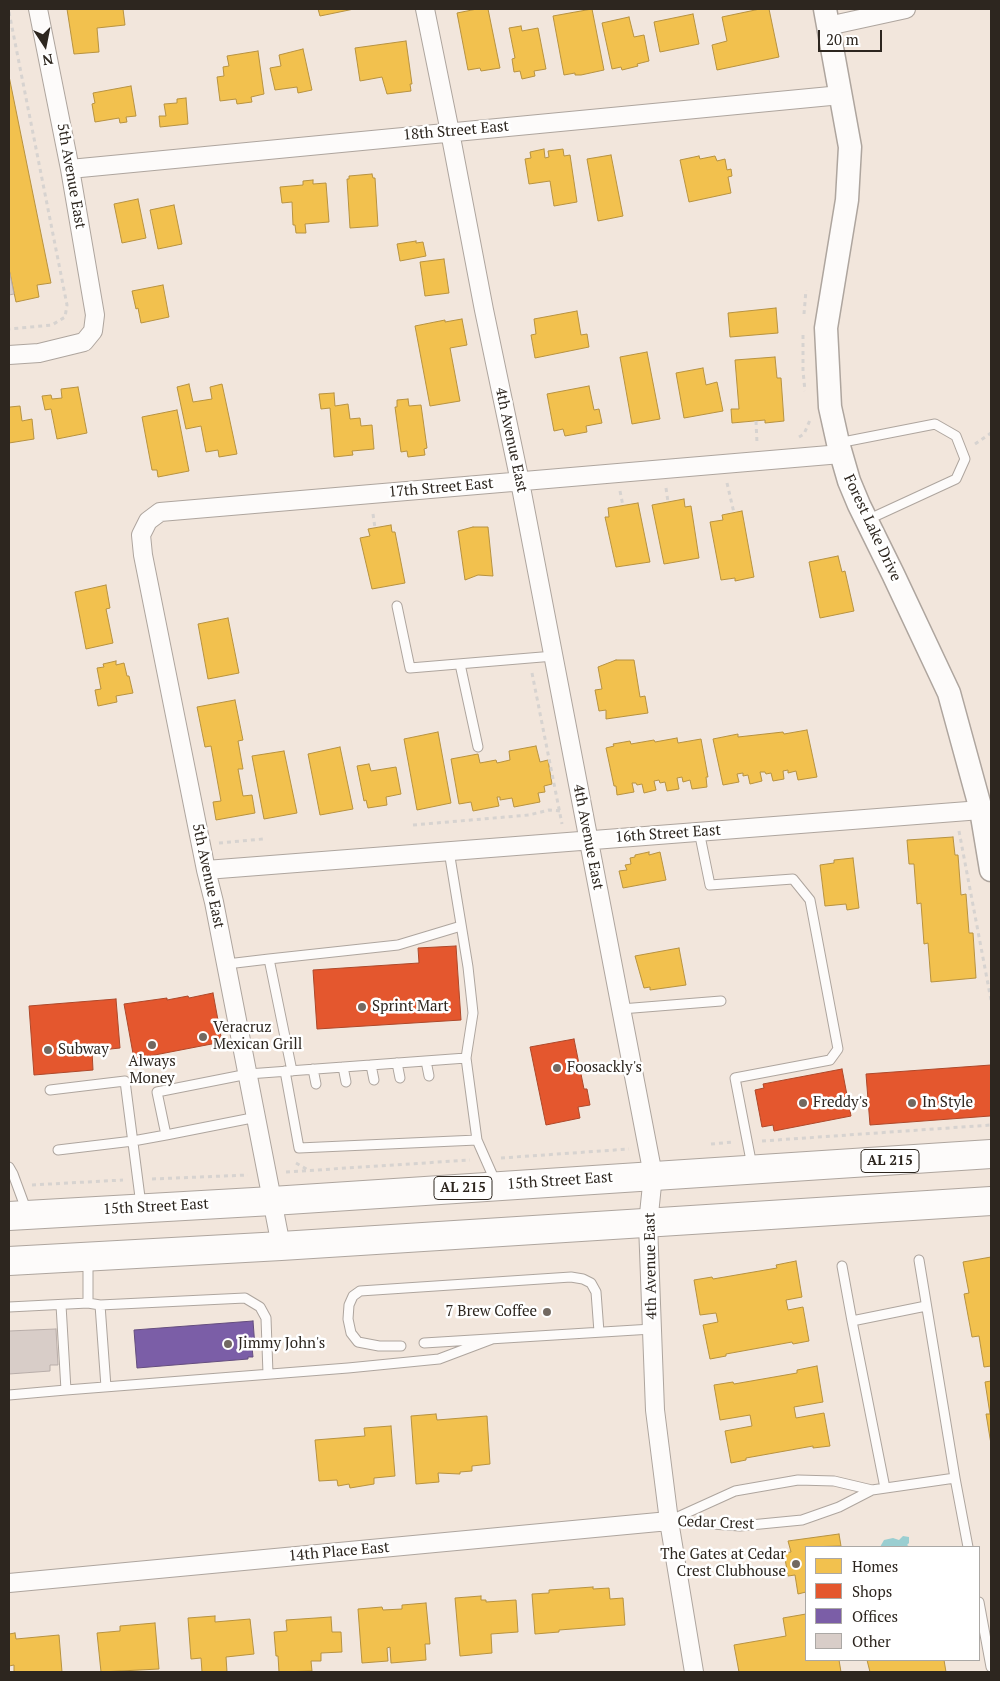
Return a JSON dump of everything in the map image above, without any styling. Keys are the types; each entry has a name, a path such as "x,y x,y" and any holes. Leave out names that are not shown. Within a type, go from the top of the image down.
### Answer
{"main road":[{"name":"15th Street East","path":"18,1215 272,1201 991,1154"},
{"path":"9,1261 648,1224 991,1201"}],"street":[{"name":"5th Avenue East","path":"9,354 39,353 84,342 93,331 95,315 70,169 38,9"},
{"name":"4th Avenue East","path":"425,9 520,482 653,1175 648,1224 655,1410 669,1521 694,1672"},
{"name":"Forest Lake Drive","path":"906,9 826,17 842,94 850,147 847,191 826,328 830,407 849,481 949,693 981,810 991,870"},
{"name":"18th Street East","path":"70,169 842,94"},
{"name":"17th Street East","path":"160,512 520,482 839,448"},
{"name":"5th Avenue East","path":"160,512 148,521 141,536 142,555 227,964 281,1246"},
{"name":"16th Street East","path":"206,870 981,810"},
{"name":"14th Place East","path":"9,1583 669,1521"}],"lane":[{"path":"839,448 935,424 956,436 965,459 956,479 866,520"},
{"path":"397,606 410,668 554,656"},
{"path":"460,664 478,747"},
{"path":"699,832 710,885 793,879 810,900 838,1049 830,1060 735,1078 753,1169"},
{"path":"449,851 474,1013 466,1058 477,1140 497,1186"},
{"path":"227,964 398,944 461,926"},
{"path":"269,959 299,1148 326,1142 357,1145 477,1140"},
{"path":"621,1009 721,1001"},
{"path":"166,1135 157,1092 248,1074 466,1058"},
{"path":"426,1061 429,1076"},
{"path":"397,1063 400,1078"},
{"path":"371,1065 374,1080"},
{"path":"343,1067 346,1082"},
{"path":"313,1069 316,1084"},
{"path":"50,1090 125,1081 142,1208"},
{"path":"58,1150 133,1141 257,1117"},
{"path":"440,1131 442,1142"},
{"path":"410,1132 412,1143"},
{"path":"384,1134 386,1144"},
{"path":"355,1135 357,1145"},
{"path":"9,1168 14,1174 18,1185 18,1215"},
{"path":"88,1257 88,1303"},
{"path":"918,1260 968,1546"},
{"path":"842,1266 885,1488"},
{"path":"401,1346 379,1346 358,1342 350,1333 348,1319 349,1305 353,1296 360,1291 571,1277 583,1279 591,1283 596,1292 599,1332"},
{"path":"9,1307 245,1298 260,1307 266,1318 268,1374"},
{"path":"61,1305 66,1390"},
{"path":"100,1305 106,1387"},
{"path":"852,1321 926,1306"},
{"path":"424,1343 652,1329"},
{"path":"9,1395 439,1359 492,1339"},
{"name":"Cedar Crest","path":"669,1521 740,1526 802,1520 839,1507 872,1490 955,1478"},
{"path":"669,1521 735,1491 798,1480 834,1481 872,1490"},
{"path":"980,1607 991,1667"}],"path":[{"path":"9,12 67,305 65,317 52,326 9,329"},
{"path":"804,319 806,290"},
{"path":"803,329 803,371 806,400"},
{"path":"796,439 804,434 808,427 809,414"},
{"path":"748,443 757,442"},
{"path":"726,478 734,513"},
{"path":"666,487 668,502"},
{"path":"620,490 623,506"},
{"path":"373,513 376,528"},
{"path":"528,658 560,811 564,842"},
{"path":"413,825 529,815 548,810 584,812"},
{"path":"956,812 991,1000"},
{"path":"201,845 263,839"},
{"path":"710,1144 991,1125"},
{"path":"18,1185 267,1174 648,1148"}],"water":[{"path":"903,1536 909,1537 907,1545 908,1546 881,1546 884,1540 893,1538 899,1540"}],"building: Homes":[{"path":"67,9 123,9 125,25 97,28 99,52 74,54"},
{"path":"318,9 354,9 320,16"},
{"path":"488,9 500,68 481,71 480,68 468,70 457,13"},
{"path":"592,9 604,70 581,75 575,75 575,73 564,75 553,16"},
{"path":"760,9 769,9 779,57 717,70 712,45 727,41 722,17"},
{"path":"693,14 699,44 660,52 654,22"},
{"path":"629,17 634,37 644,35 649,61 622,70 621,67 612,69 602,23"},
{"path":"521,26 522,31 538,28 546,69 534,71 535,76 522,79 520,71 514,72 512,59 515,58 509,28"},
{"path":"406,41 412,84 410,84 411,91 387,94 382,77 360,81 355,48"},
{"path":"303,49 312,90 298,93 297,87 275,90 270,68 281,66 279,55"},
{"path":"258,51 264,94 251,97 252,102 237,104 236,99 220,101 217,77 224,76 223,67 229,66 227,56"},
{"path":"9,76 51,283 37,285 39,297 16,302 9,269"},
{"path":"131,86 136,116 126,117 127,122 120,123 119,118 95,122 92,104 95,103 93,93"},
{"path":"186,98 188,124 160,127 159,116 166,116 164,104 177,103 177,99"},
{"path":"544,149 545,158 549,157 548,151 563,149 564,156 570,155 577,202 554,206 550,181 529,184 525,159 531,158 530,152"},
{"path":"611,155 623,216 598,221 587,159"},
{"path":"699,156 700,159 715,156 717,161 725,159 727,170 731,169 732,176 728,177 731,193 689,202 680,160"},
{"path":"372,174 373,178 375,178 378,226 350,228 347,179 349,179 349,176"},
{"path":"313,180 313,184 326,183 329,222 305,224 306,233 296,233 295,225 293,225 292,202 282,203 280,187 303,185 303,181"},
{"path":"138,199 146,238 122,243 114,204"},
{"path":"174,205 182,244 158,249 150,210"},
{"path":"416,241 416,243 423,242 426,256 400,261 397,244"},
{"path":"444,259 449,293 425,296 420,262"},
{"path":"163,285 169,317 141,323 132,291"},
{"path":"776,308 778,333 730,337 728,313"},
{"path":"577,311 581,335 587,334 589,347 535,358 531,335 536,334 534,319"},
{"path":"462,319 467,345 450,348 460,401 430,406 415,326 445,320 445,322"},
{"path":"647,352 660,419 632,424 620,357"},
{"path":"775,357 777,378 781,378 784,421 765,423 765,420 732,423 731,409 739,409 735,360"},
{"path":"703,368 706,385 717,382 723,411 684,418 676,373"},
{"path":"189,384 193,402 212,399 210,387 222,384 237,454 219,457 218,450 206,452 201,426 186,429 177,387"},
{"path":"589,386 594,410 599,409 602,423 586,426 587,432 565,436 563,429 554,431 547,394"},
{"path":"78,387 87,433 57,439 51,409 45,410 42,396 51,395 52,399 62,398 61,389"},
{"path":"334,393 335,406 348,404 350,419 360,418 361,426 372,425 374,449 352,451 353,455 334,457 330,408 321,409 319,394"},
{"path":"408,399 409,406 421,405 427,448 424,449 425,455 408,457 407,451 401,452 395,407 397,407 397,400"},
{"path":"9,406 20,406 22,421 32,419 34,439 9,443"},
{"path":"177,410 189,471 158,477 157,470 152,470 142,417"},
{"path":"684,499 685,507 691,506 699,558 664,564 652,505"},
{"path":"638,503 650,562 616,567 605,517 609,517 608,508"},
{"path":"742,511 754,577 735,581 735,578 721,580 710,522 723,520 722,515"},
{"path":"391,525 392,532 395,532 405,583 372,589 360,538 370,536 368,529"},
{"path":"473,527 488,527 493,576 478,575 465,580 458,531"},
{"path":"838,556 842,572 845,571 854,611 820,618 809,562"},
{"path":"106,585 110,608 106,609 113,643 86,649 75,592"},
{"path":"228,618 239,673 208,679 198,624"},
{"path":"616,660 634,660 640,697 645,696 648,713 606,719 606,710 599,711 595,690 602,689 598,667"},
{"path":"116,661 116,665 124,663 133,693 116,696 117,702 98,706 95,690 101,689 97,668 104,667 103,664"},
{"path":"235,700 243,740 238,741 243,769 238,769 243,796 252,795 255,813 216,820 213,802 221,801 211,746 205,747 197,707"},
{"path":"807,730 817,777 798,780 796,771 788,773 788,770 783,771 784,779 773,781 771,773 760,772 762,781 750,784 748,775 743,776 743,773 737,774 739,782 723,785 713,739 738,734 738,737 783,732 784,734"},
{"path":"438,732 451,803 417,810 404,739"},
{"path":"677,738 678,743 701,739 708,777 706,777 707,787 692,789 690,780 683,782 682,777 677,778 679,789 667,791 665,782 660,783 659,780 654,781 656,790 644,793 642,784 632,783 634,792 617,795 606,748 614,746 613,744 630,741 631,744"},
{"path":"536,746 540,762 548,760 552,784 544,786 545,792 538,793 540,802 514,807 512,798 500,800 500,797 497,797 499,806 473,811 471,802 459,804 451,759 478,754 480,763 496,760 497,763 510,760 509,751"},
{"path":"340,747 353,809 320,815 308,754"},
{"path":"284,751 297,813 264,819 252,756"},
{"path":"369,764 371,771 396,767 401,794 386,797 387,805 368,808 366,800 364,801 357,766"},
{"path":"953,837 955,855 958,855 961,895 966,894 969,933 973,933 976,978 931,982 928,943 924,944 921,903 917,904 914,864 909,864 907,840"},
{"path":"649,852 649,855 660,852 666,880 623,888 619,871 627,870 625,865 631,864 630,858"},
{"path":"853,858 859,908 847,910 846,904 825,906 820,865 834,863 834,860"},
{"path":"679,948 686,985 650,990 650,987 644,988 635,956"},
{"path":"991,1257 991,1366 984,1367 979,1336 972,1337 964,1294 969,1293 963,1262"},
{"path":"796,1261 802,1297 786,1300 788,1310 803,1307 809,1341 793,1344 792,1342 726,1354 726,1356 710,1359 703,1325 718,1322 716,1313 700,1315 694,1280 712,1277 713,1279 777,1268 776,1265"},
{"path":"817,1366 823,1402 794,1407 796,1418 824,1413 830,1446 813,1448 813,1446 746,1458 746,1460 731,1463 725,1431 752,1426 750,1415 720,1420 714,1385 733,1382 734,1384 797,1373 797,1370"},
{"path":"991,1381 991,1444 986,1414 990,1414 985,1382"},
{"path":"436,1414 437,1420 487,1416 490,1464 472,1466 472,1471 460,1472 460,1474 438,1473 439,1482 416,1484 411,1416"},
{"path":"391,1426 395,1476 374,1478 374,1484 350,1488 349,1484 338,1486 337,1480 319,1481 315,1440 365,1436 364,1428"},
{"name":"The Gates at Cedar Crest Clubhouse","path":"839,1534 841,1546 805,1546 805,1592 798,1594 795,1575 788,1576 784,1553 791,1552 788,1541"},
{"path":"593,1587 593,1589 609,1588 610,1599 623,1598 625,1625 559,1630 559,1632 535,1634 532,1594 549,1593 549,1590"},
{"path":"481,1596 481,1600 486,1600 486,1602 516,1600 518,1632 491,1634 492,1653 460,1656 455,1598"},
{"path":"426,1603 430,1644 425,1644 426,1660 391,1663 390,1647 387,1648 388,1661 362,1663 358,1609 382,1607 383,1610 402,1609 402,1605"},
{"path":"805,1614 805,1661 839,1661 841,1672 739,1672 734,1645 786,1636 783,1618"},
{"path":"215,1616 215,1622 250,1619 254,1654 226,1657 227,1672 202,1672 201,1658 191,1659 188,1618"},
{"path":"331,1617 332,1632 341,1632 342,1652 321,1653 321,1661 311,1661 312,1671 279,1672 274,1632 287,1631 286,1620"},
{"path":"155,1623 159,1669 101,1672 97,1633 120,1631 120,1626"},
{"path":"15,1633 16,1639 59,1635 62,1672 14,1672 14,1665 9,1666 9,1634"},
{"path":"867,1661 944,1661 946,1672 870,1672"}],"building: Shops":[{"path":"456,946 461,1020 317,1029 313,970 419,963 418,948"},
{"path":"213,993 222,1042 134,1059 124,1004 188,996 189,998"},
{"path":"116,999 120,1048 92,1051 93,1070 34,1075 29,1006"},
{"name":"Foosackly's","path":"574,1039 584,1089 587,1089 590,1105 578,1107 580,1118 546,1125 530,1047"},
{"path":"991,1065 990,1116 870,1125 866,1074"},
{"name":"Freddy's","path":"842,1069 851,1116 774,1131 773,1125 762,1127 755,1090 764,1088 763,1084"}],"building: Offices":[{"path":"253,1321 255,1347 252,1347 253,1357 248,1357 248,1359 137,1368 134,1330"}],"building: Other":[{"path":"9,269 14,294 9,295"},
{"path":"56,1329 58,1365 50,1365 50,1371 9,1374 9,1331"}],"place":[{"name":"Sprint Mart","path":"362,1007"},
{"name":"Veracruz Mexican Grill","path":"203,1037"},
{"name":"Always Money","path":"152,1045"},
{"name":"Subway","path":"48,1050"},
{"name":"Foosackly's","path":"557,1068"},
{"name":"Freddy's","path":"803,1103"},
{"name":"In Style","path":"912,1103"},
{"name":"7 Brew Coffee","path":"547,1312"},
{"name":"Jimmy John's","path":"228,1344"},
{"name":"The Gates at Cedar Crest Clubhouse","path":"796,1564"}]}
